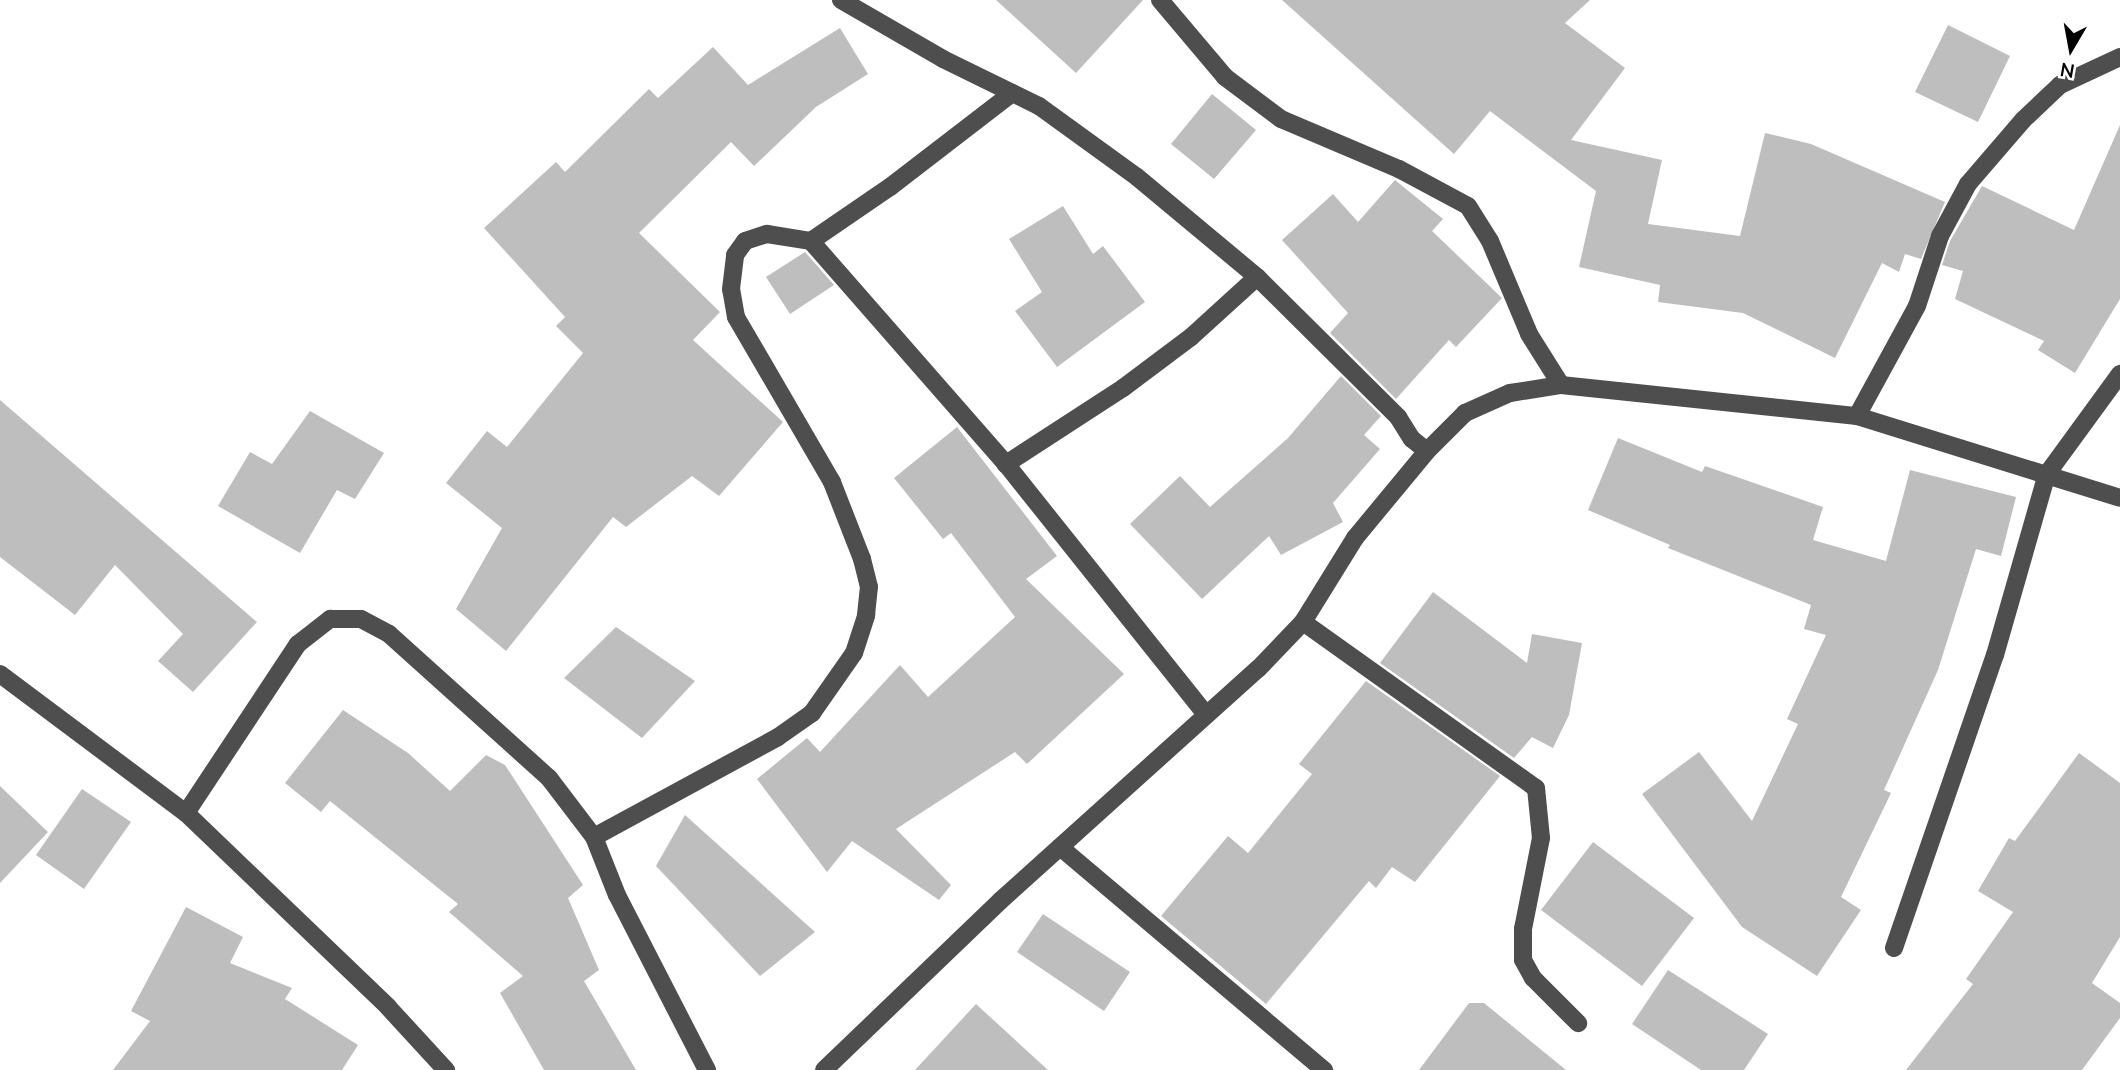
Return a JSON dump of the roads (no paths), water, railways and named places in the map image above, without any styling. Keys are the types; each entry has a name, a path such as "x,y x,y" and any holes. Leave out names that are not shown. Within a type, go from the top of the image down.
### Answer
{"street":[{"path":"841,0 1039,106 1137,177 1256,277 1398,417 1412,439 1427,451"},
{"path":"1160,0 1225,77 1281,119 1399,169 1468,206 1490,241 1530,334 1561,385"},
{"path":"1857,416 1917,306 1940,236 1968,184 2022,120 2060,85 2120,57"},
{"path":"811,240 908,175 1012,93"},
{"path":"594,837 778,737 812,713 854,653 866,615 869,587 862,559 832,482 736,317 731,289 735,256 745,241 767,234 811,240 1006,464 1205,713"},
{"path":"1006,464 1123,388 1191,337 1256,277"},
{"path":"1894,948 1995,655 2048,474 2120,374"},
{"path":"824,1070 1205,713 1258,670 1303,622 1355,538 1427,451 1465,413 1510,393 1561,385 1857,416 2120,498"},
{"path":"186,813 298,644 330,619 361,618 389,634 549,778 594,837 617,895 707,1070"},
{"path":"1303,622 1536,788 1541,838 1523,929 1522,960 1533,978 1578,1023"},
{"path":"0,674 186,813 388,1007 446,1070"},
{"path":"1060,847 1324,1070"}]}
